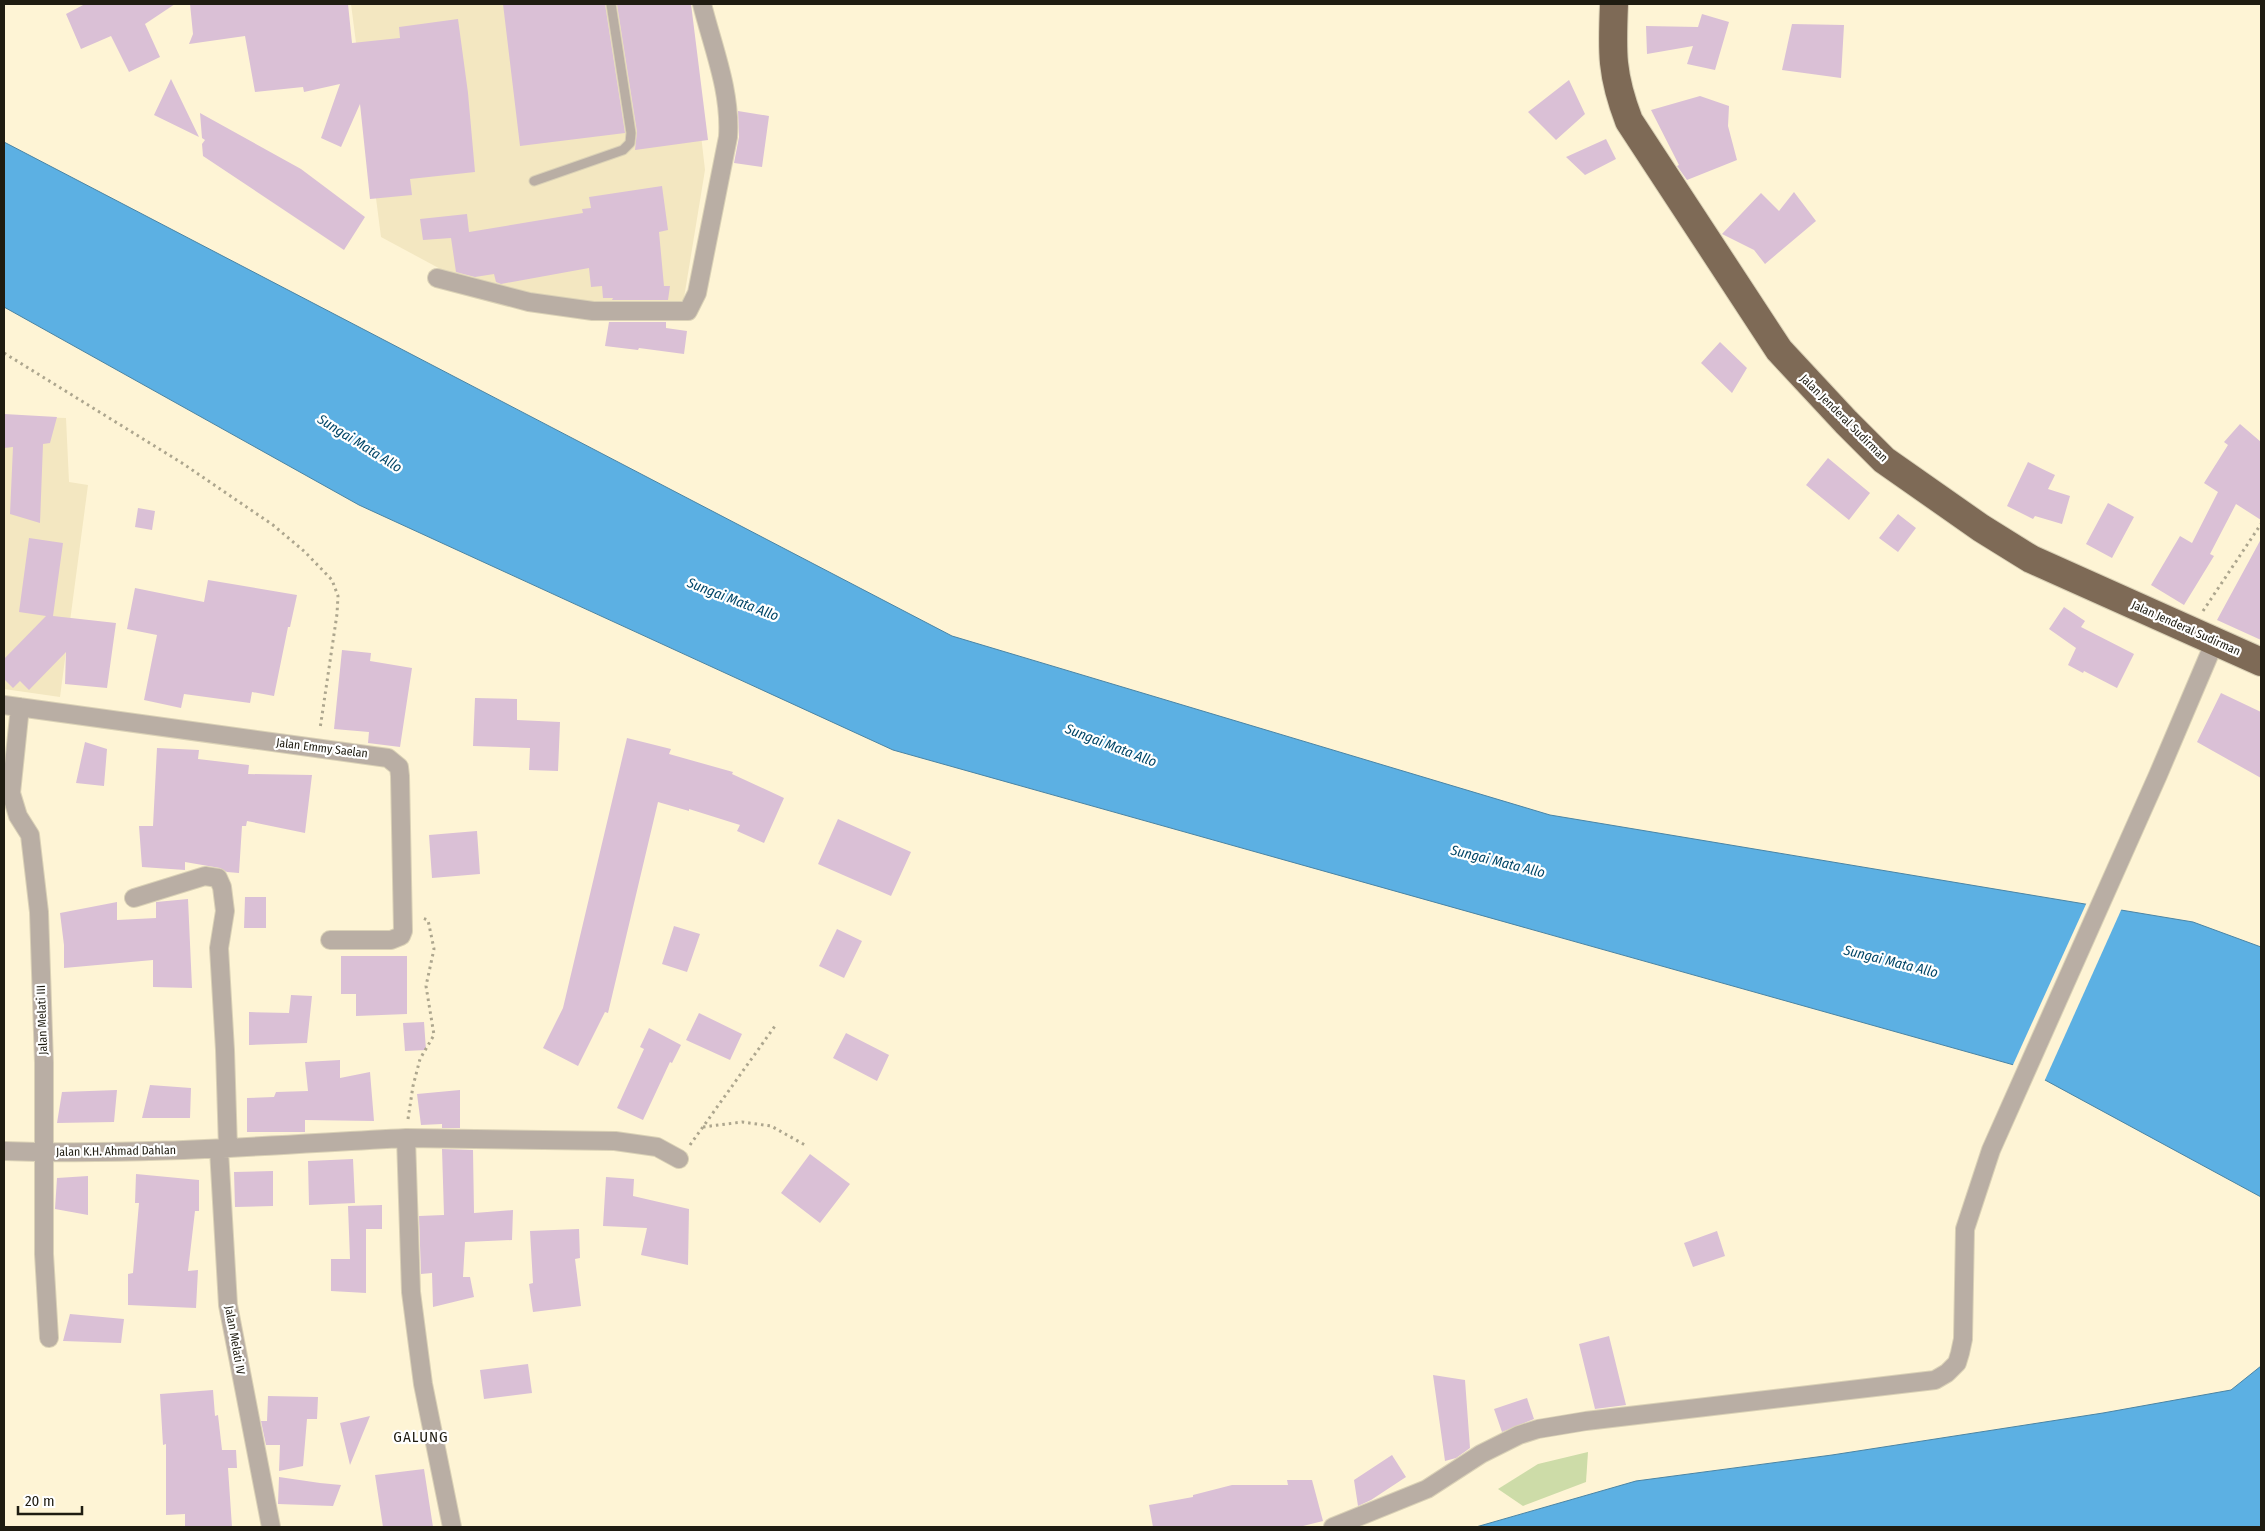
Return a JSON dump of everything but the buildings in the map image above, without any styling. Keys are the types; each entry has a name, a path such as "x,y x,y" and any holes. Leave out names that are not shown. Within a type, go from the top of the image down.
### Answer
{"highway":[{"name":"Jalan Jenderal Sudirman","path":"1614,4 1613,68 1620,98 1629,121 1690,216 1786,358 1846,422 1884,460 1981,528 2031,559 2261,662"}],"street":[{"path":"437,278 529,302 593,311 688,311 697,293 703,266 725,155 730,116 724,82 702,4"},
{"path":"1332,1527 1427,1490 1481,1454 1519,1435 1538,1429 1586,1421 1935,1380 1947,1373 1957,1363 1962,1339 1965,1229 1991,1150 2158,775 2202,636"},
{"name":"Jalan Emmy Saelan","path":"12,706 318,747 388,758 399,766 401,936 391,940 330,940"},
{"name":"Jalan Melati III","path":"12,706 11,793 18,816 30,835 39,912 44,1064 44,1254 49,1338"},
{"name":"Jalan Melati IV","path":"134,898 205,876 218,878 222,887 225,911 219,948 226,1050 223,1149 228,1305 271,1527"},
{"path":"406,1138 410,1292 423,1384 452,1527"},
{"name":"Jalan K.H. Ahmad Dahlan","path":"4,1151 43,1153 223,1149 406,1138 615,1141 657,1147 679,1159"}],"lane":[{"path":"534,181 624,150 630,143 631,132 611,4"}],"path":[{"path":"4,353 182,463 273,525 332,580 338,596 337,614 318,747"},
{"path":"2202,636 2261,524"},
{"path":"402,911 428,920 434,949 426,986 434,1035 420,1059 413,1086 406,1138"},
{"path":"679,1159 775,1026"},
{"path":"702,1127 742,1122 771,1126 805,1145"}],"shaded area":[{"path":"351,4 686,4 705,170 683,304 556,300 446,272 381,237"},
{"path":"4,416 66,418 69,482 88,485 60,697 4,689"}],"green space":[{"path":"1588,1452 1586,1482 1523,1506 1498,1489 1538,1464"}],"water":[{"name":"Sungai Mata Allo","path":"4,142 952,636 1550,815 2193,922 2261,947 2261,1197 2021,1067 893,750 359,505 4,307"},
{"path":"2261,1366 2261,1527 1476,1527 1636,1481 1832,1455 2103,1413 2231,1390"}],"pier":[{"path":"2087,902 2122,908 2044,1082 2012,1067"}],"district":[{"name":"GALUNG","path":"421,1437"}]}
